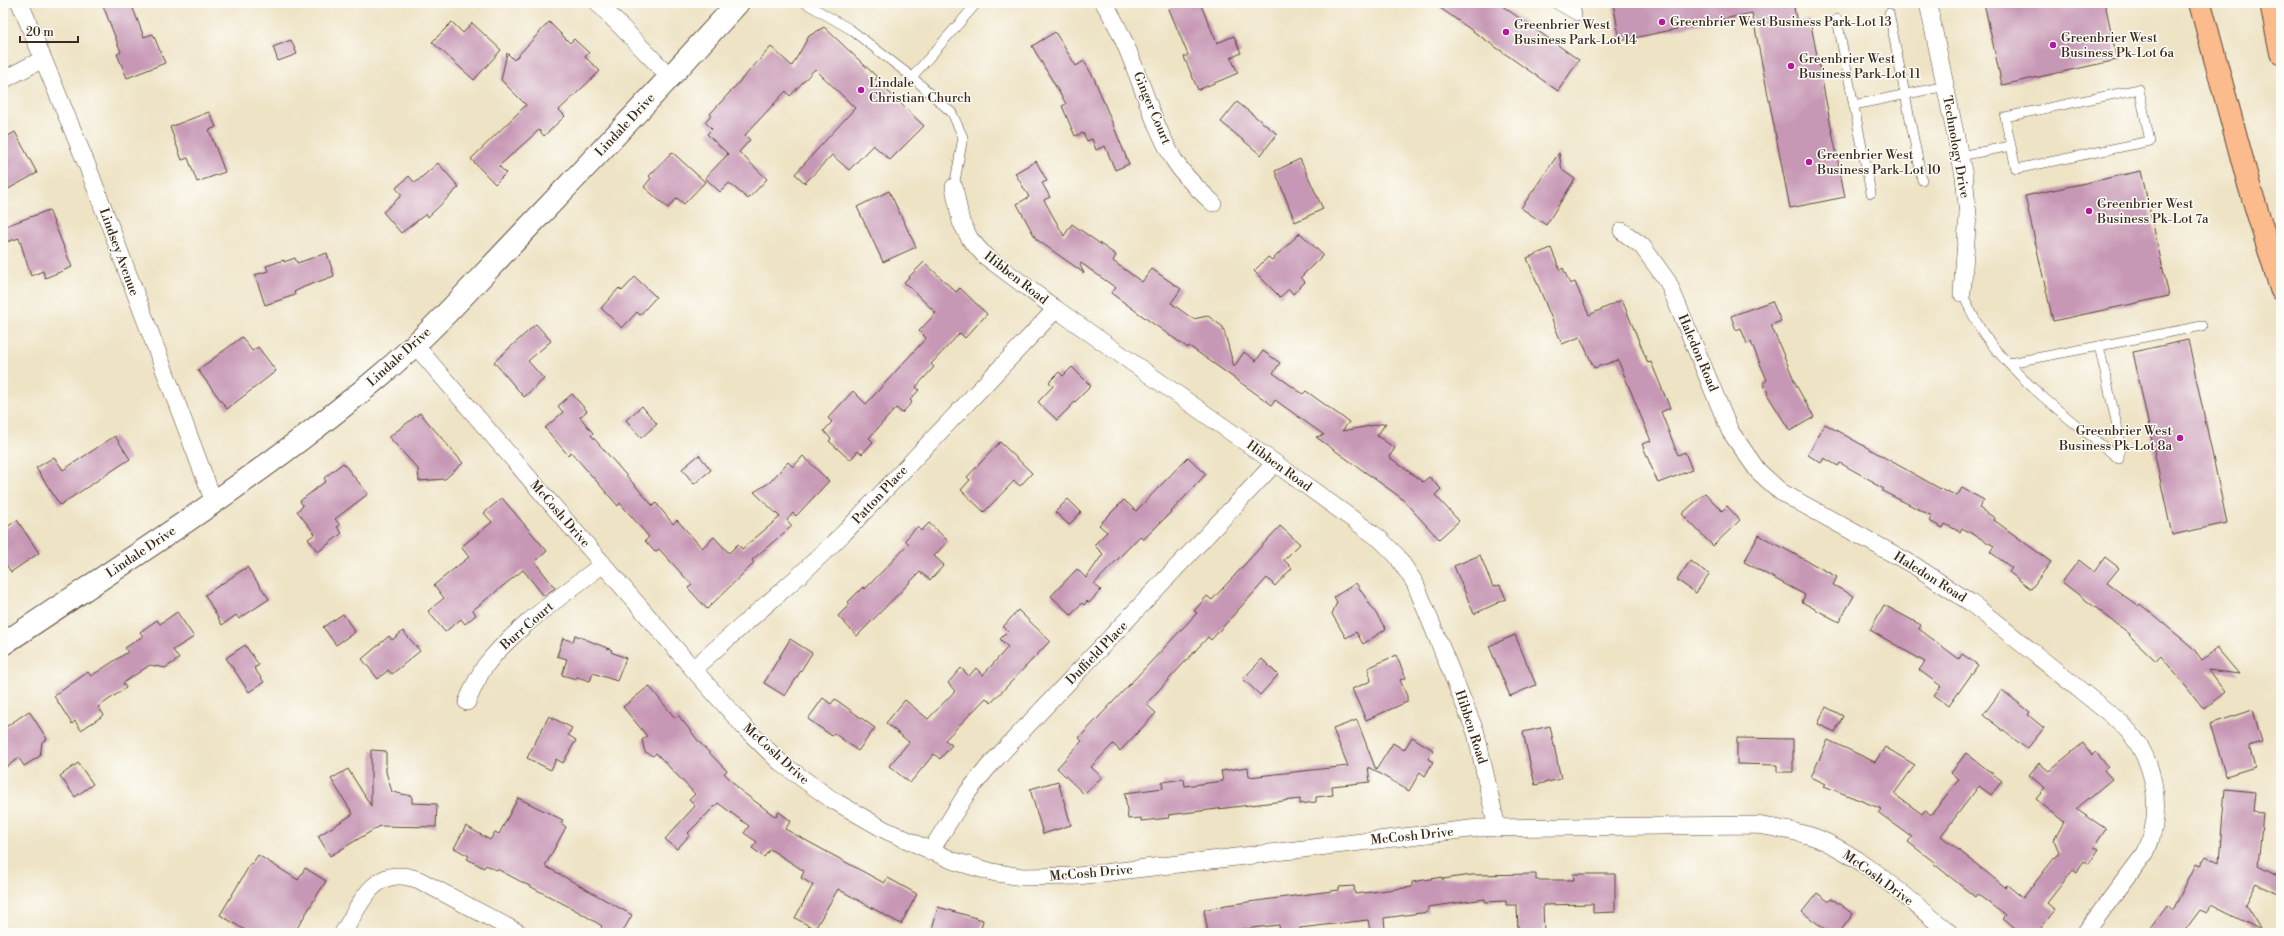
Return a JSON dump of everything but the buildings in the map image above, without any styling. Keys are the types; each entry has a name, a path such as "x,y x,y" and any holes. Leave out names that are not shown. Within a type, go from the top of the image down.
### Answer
{"highway":[{"path":"2200,3 2248,185 2281,289"},
{"path":"2271,3 2281,53"}],"street":[{"name":"Lindsey Avenue","path":"20,3 87,165 214,502"},
{"path":"598,3 670,77"},
{"name":"Lindale Drive","path":"3,644 214,502 307,436 415,344 670,77 738,3"},
{"name":"Ginger Court","path":"1104,3 1122,35 1175,160 1188,180 1213,204"},
{"name":"Technology Drive","path":"1928,3 1960,156 1968,215 1962,293"},
{"path":"3,80 43,59"},
{"name":"Hibben Road","path":"954,187 961,222 970,239 985,256 1056,309 1380,539 1397,556 1415,583 1476,733 1497,828"},
{"name":"Haledon Road","path":"1622,231 1642,246 1668,282 1730,431 1758,471 1781,492 1915,566 1971,603 2120,722 2140,745 2154,780 2156,817 2150,844 2146,852 2085,933"},
{"name":"Patton Place","path":"693,669 801,574 844,533 1056,309"},
{"name":"McCosh Drive","path":"415,344 747,730 781,762 811,786 885,830 930,852 992,872 1022,877 1078,876 1342,843 1497,828 1744,824 1789,830 1817,838 1840,850 1869,869 1950,933"},
{"name":"Duffield Place","path":"930,852 967,793 989,766 1275,463"},
{"name":"Burr Court","path":"467,702 484,668 499,649 556,600 603,564"},
{"path":"343,933 371,888 389,877 400,876 418,880 519,933"}],"lane":[{"path":"805,3 850,29 912,77 952,113 963,137 954,187"},
{"path":"912,77 943,39 977,3"},
{"path":"1554,3 1577,16 1575,3"},
{"path":"1889,13 1922,180"},
{"path":"1837,19 1871,193"},
{"path":"1854,105 1946,86"},
{"path":"2139,89 2150,141 2016,169 2011,146 2005,116 2139,89"},
{"path":"1960,156 2011,146"},
{"path":"1962,293 1985,335 2030,388 2119,459 2120,439 2099,346"},
{"path":"2009,363 2202,326"}],"place":[{"name":"Greenbrier West Business Park-Lot 13","path":"1662,22"},
{"name":"Greenbrier West Business Park-Lot 14","path":"1506,32"},
{"name":"Greenbrier West Business Pk-Lot 6a","path":"2053,45"},
{"name":"Greenbrier West Business Park-Lot 11","path":"1791,66"},
{"name":"Lindale Christian Church","path":"861,90"},
{"name":"Greenbrier West Business Park-Lot 10","path":"1809,162"},
{"name":"Greenbrier West Business Pk-Lot 7a","path":"2089,211"},
{"name":"Greenbrier West Business Pk-Lot 8a","path":"2180,438"}]}
